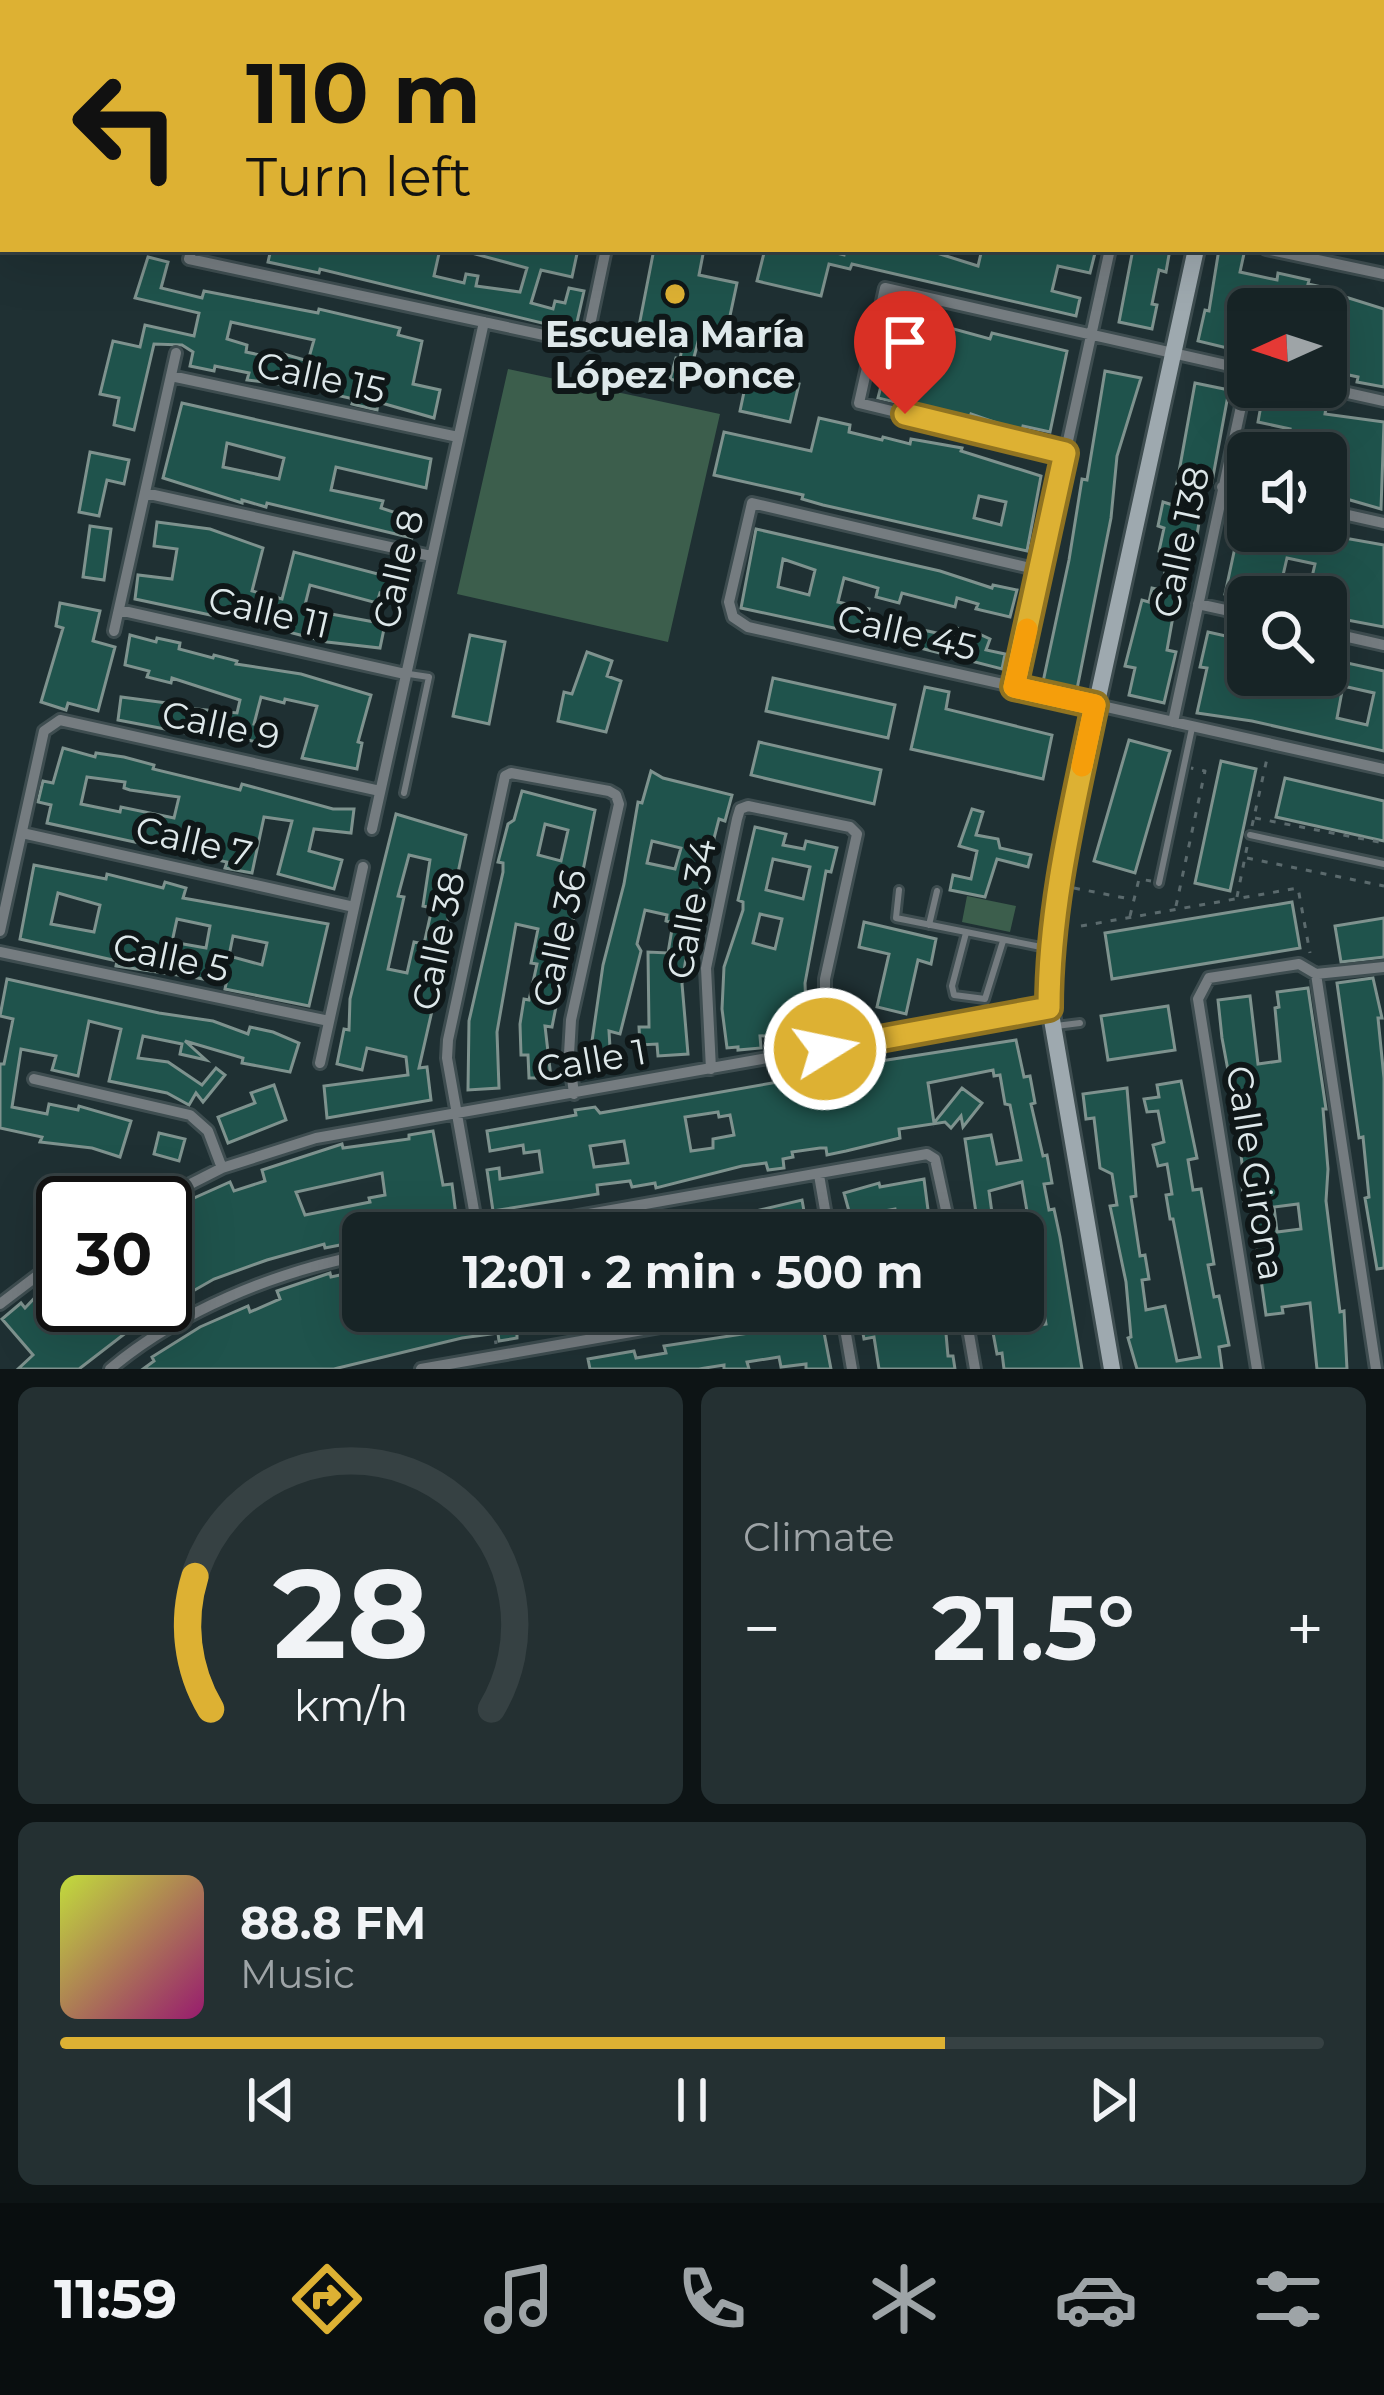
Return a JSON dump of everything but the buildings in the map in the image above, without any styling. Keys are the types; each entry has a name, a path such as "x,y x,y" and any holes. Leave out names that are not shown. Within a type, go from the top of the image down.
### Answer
{"street":[{"path":"191,254 586,341 605,252"},
{"path":"1014,687 1109,252"},
{"path":"1112,1369 1051,1017 1049,948 1095,705 1195,252"},
{"path":"1294,252 1384,274"},
{"path":"1065,453 860,403 885,287 1227,367"},
{"name":"Calle 8","path":"372,829 484,322"},
{"path":"114,631 176,353"},
{"name":"Calle 15","path":"171,376 458,437"},
{"path":"1347,393 1384,401"},
{"name":"Calle 138","path":"1173,722 1240,408"},
{"path":"1222,488 1227,489"},
{"path":"145,493 431,556"},
{"name":"Calle 45","path":"1040,570 752,503 729,602 733,616 748,627 1384,769"},
{"path":"1347,515 1384,523"},
{"path":"1198,604 1227,610"},
{"name":"Calle 11","path":"119,610 405,674"},
{"path":"1347,637 1384,645"},
{"name":"Calle 9","path":"22,833 44,731 60,720 380,790"},
{"name":"Calle 38","path":"476,1212 447,1058 452,1015 505,776 519,772 616,795"},
{"name":"Calle 36","path":"574,1094 568,1054 571,1020 619,804 616,795"},
{"name":"Calle 34","path":"711,1069 706,968 740,809 748,806 850,827 857,834 825,979 825,1049"},
{"path":"0,932 22,833"},
{"name":"Calle 7","path":"22,833 354,907"},
{"path":"320,1063 363,867"},
{"name":"Calle 5","path":"0,952 328,1021"},
{"name":"Calle Girona","path":"1257,1369 1198,999 1209,978 1299,964 1312,970"},
{"path":"1312,970 1384,967"},
{"path":"1312,970 1320,982 1376,1369"},
{"name":"Calle 1","path":"192,1184 223,1168 316,1138 825,1049 1051,1017"},
{"path":"34,1079 190,1115 208,1131 223,1168"},
{"path":"601,1212 927,1154 935,1159 947,1212"},
{"path":"819,1174 825,1212"},
{"path":"110,1369 203,1310 316,1264 342,1259"},
{"path":"0,1304 36,1277"},
{"path":"421,1369 627,1332"},
{"path":"846,1332 852,1369"},
{"path":"969,1332 975,1369"}],"lane":[{"path":"404,793 429,677 405,674"},
{"path":"1159,883 1192,726"},
{"path":"1250,835 1384,864"},
{"path":"898,890 896,918 1049,948"},
{"path":"929,925 937,891"},
{"path":"966,933 952,986 954,995 985,999 1003,941"},
{"path":"1051,1017 1080,1023"}],"path":[{"path":"1236,898 1270,746"},
{"path":"1175,909 1205,771 1183,767"},
{"path":"1254,818 1384,843"},
{"path":"1245,857 1384,886"},
{"path":"1130,917 1139,879 1159,883"},
{"path":"1058,885 1131,899"},
{"path":"1081,926 1298,888 1312,970"},
{"path":"494,1332 498,1354"}],"green space":[{"path":"508,369 720,414 668,642 457,594"},
{"path":"967,896 1016,906 1010,932 962,922"}],"slow traffic":[{"path":"1027,629 1014,687 1095,705 1082,766"}],"place":[{"name":"Escuela María López Ponce","path":"675,294"}],"route":[{"path":"825,1049 1049,1008 1049,948 1058,885 1095,705 1014,687 1065,453 905,414"}]}
